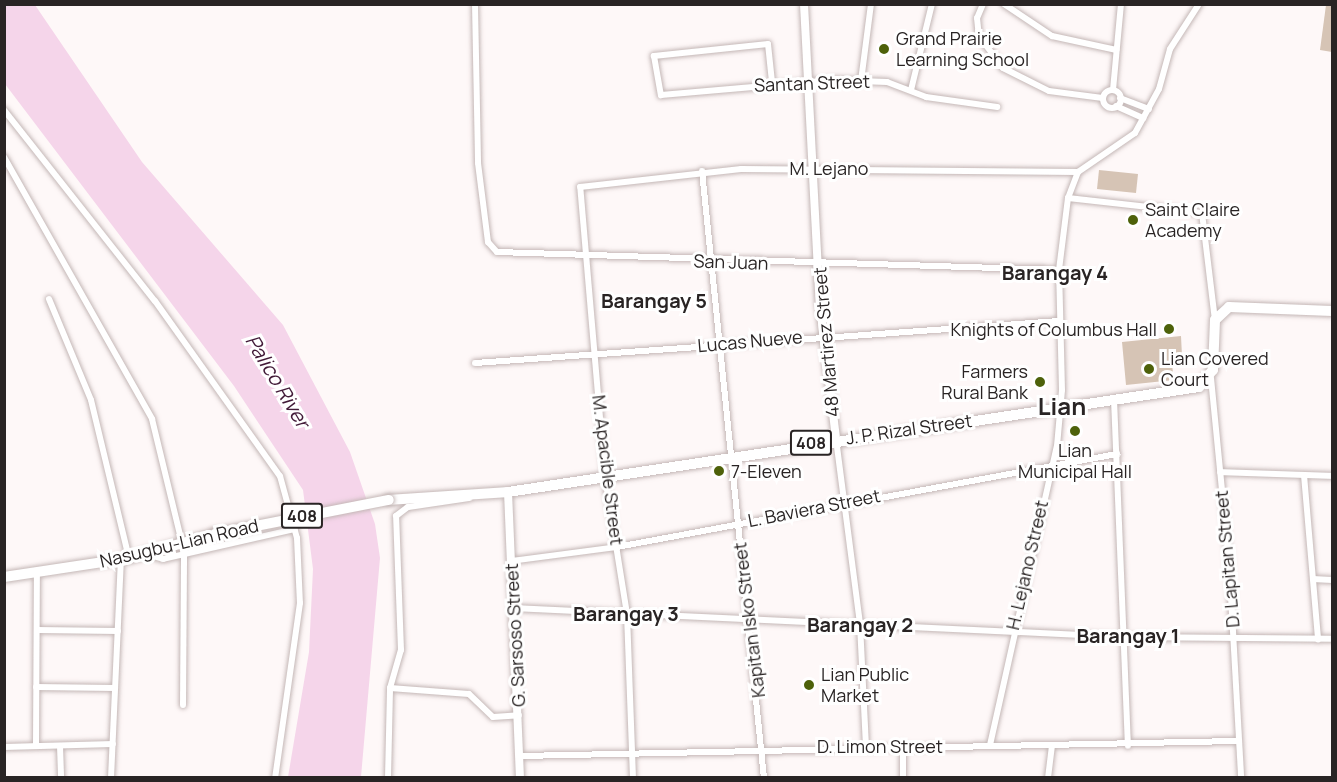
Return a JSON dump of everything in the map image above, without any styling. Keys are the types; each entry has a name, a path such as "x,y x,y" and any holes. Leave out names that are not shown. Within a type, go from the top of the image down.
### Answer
{"main road":[{"path":"1210,378 1215,320 1236,306 1332,311"},
{"name":"J. P. Rizal Street","path":"389,500 508,492 730,455 1199,387 1210,378"},
{"name":"Nasugbu-Lian Road","path":"4,577 183,548 215,534 389,500"}],"street":[{"name":"San Juan","path":"475,4 477,163 488,242 497,252 819,265 1059,270"},
{"name":"48 Martirez Street","path":"804,4 823,335 860,624 866,746"},
{"path":"861,81 872,4"},
{"path":"911,90 932,4"},
{"path":"983,4 977,18 979,36 1003,68 1049,91 1103,98 1113,90 1121,4"},
{"path":"1004,4 1052,36 1117,50"},
{"path":"1078,172 1128,140 1149,109 1170,49 1199,4"},
{"name":"Santan Street","path":"772,82 768,44 654,56 661,95 772,82 861,81 997,106"},
{"path":"1113,90 1120,98 1149,109"},
{"path":"1103,98 1106,106 1116,106 1143,118"},
{"path":"1116,106 1120,98"},
{"path":"4,110 260,442 280,476 295,529 300,603 275,777"},
{"path":"4,157 144,401 183,548 183,705"},
{"name":"M. Lejano","path":"580,187 702,171 814,167 1078,172"},
{"name":"Kapitan Isko Street","path":"702,171 713,261 730,455 751,620 764,777"},
{"name":"H. Lejano Street","path":"990,745 1012,632 1052,463 1058,408 1059,270 1068,198 1078,172"},
{"name":"M. Apacible Street","path":"580,187 605,476 627,614 635,754 633,777"},
{"path":"1068,198 1202,213 1215,320"},
{"path":"49,299 91,400 125,559 118,631 111,777"},
{"name":"Lucas Nueve","path":"475,363 823,335 1060,321"},
{"name":"D. Lapitan Street","path":"1210,378 1234,638 1241,777"},
{"path":"1114,399 1128,746"},
{"name":"L. Baviera Street","path":"511,561 617,547 1052,463 1117,454"},
{"path":"1220,472 1332,476"},
{"path":"1304,475 1318,639"},
{"name":"G. Sarsoso Street","path":"508,492 520,777"},
{"path":"388,777 390,688 401,650 396,516 408,507 447,506 478,495"},
{"path":"183,548 295,529"},
{"path":"36,746 37,571"},
{"path":"1313,579 1332,580"},
{"path":"513,608 1123,637 1332,639"},
{"path":"36,630 118,631"},
{"path":"36,687 115,688"},
{"path":"390,688 469,694 493,717 519,715"},
{"name":"D. Limon Street","path":"520,756 635,754 763,747 1128,746 1239,741"},
{"path":"4,747 113,744"},
{"path":"903,745 903,777"},
{"path":"60,746 61,777"},
{"path":"1048,777 1052,746"}],"shaded area":[{"path":"1326,5 1332,5 1332,52 1320,50"},
{"path":"1099,170 1138,174 1136,193 1097,189"},
{"name":"Lian Covered Court","path":"1181,336 1182,356 1171,357 1174,380 1126,385 1122,342"}],"water":[{"name":"Palico River","path":"4,5 35,5 142,162 283,325 350,452 375,524 380,558 361,777 288,777 309,652 313,569 303,490 234,386 5,84"}],"place":[{"name":"Grand Prairie Learning School","path":"884,49"},
{"name":"Saint Claire Academy","path":"1133,220"},
{"name":"Knights of Columbus Hall","path":"1169,329"},
{"name":"Lian Covered Court","path":"1149,369"},
{"name":"Farmers Rural Bank","path":"1040,382"},
{"name":"Lian Municipal Hall","path":"1075,431"},
{"name":"7-Eleven","path":"719,471"},
{"name":"Lian Public Market","path":"809,685"}],"district":[{"name":"Barangay 4","path":"1055,272"},
{"name":"Barangay 5","path":"654,300"},
{"name":"Lian","path":"1062,406"},
{"name":"Barangay 3","path":"626,613"},
{"name":"Barangay 2","path":"860,624"},
{"name":"Barangay 1","path":"1128,635"}]}
